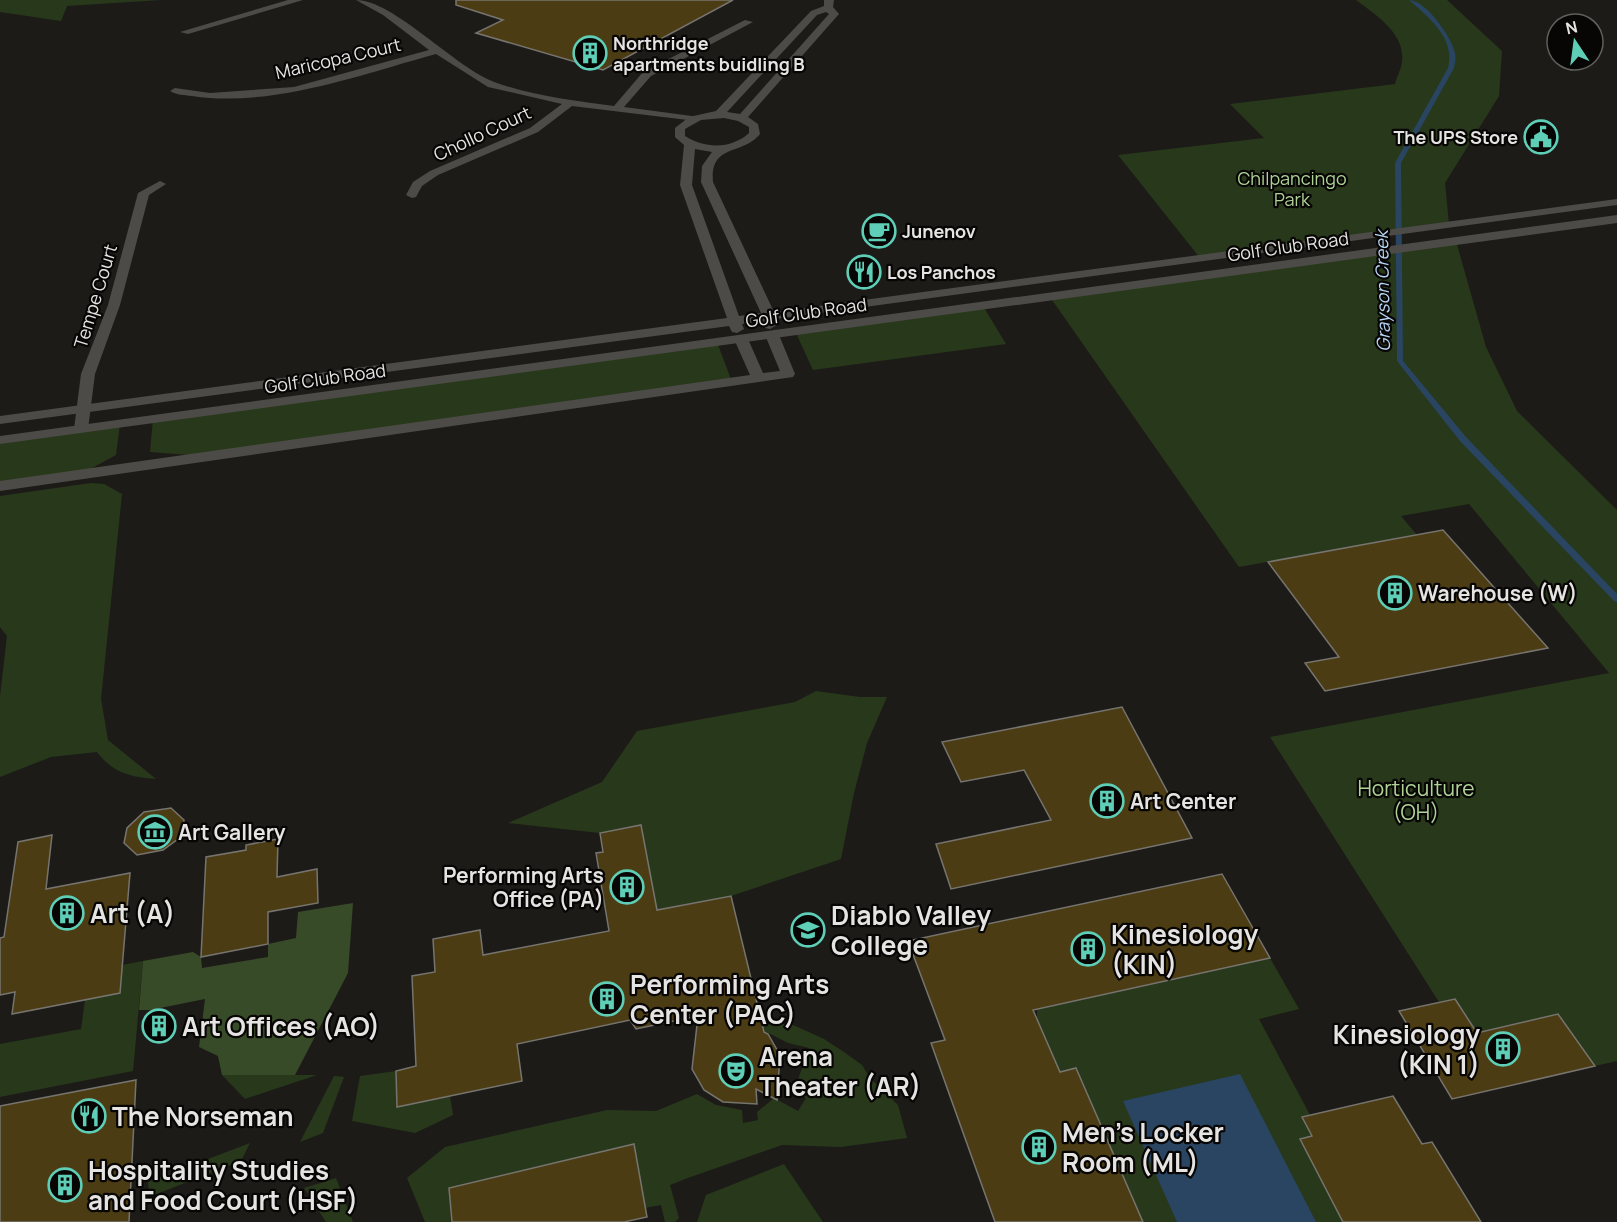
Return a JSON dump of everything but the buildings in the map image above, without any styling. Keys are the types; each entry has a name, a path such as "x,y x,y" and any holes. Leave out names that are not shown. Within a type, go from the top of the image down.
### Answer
{"street":[{"path":"185,32 298,0"},
{"path":"361,0 386,13 437,51 492,85 570,103 692,119"},
{"path":"719,114 814,13 829,4 834,14 742,118"},
{"path":"616,110 647,74 748,22"},
{"name":"Maricopa Court","path":"175,91 210,96 294,90 437,51"},
{"name":"Chollo Court","path":"412,195 417,184 434,173 534,130 570,103"},
{"path":"616,110 679,134 690,144 724,148"},
{"path":"0,486 788,374 772,335 769,316 707,182 708,163 713,154 744,142 755,134 754,126 742,118 719,114 692,119 684,123 679,134"},
{"path":"690,144 686,185 734,321 758,378"},
{"name":"Tempe Court","path":"81,429 88,374 114,305 144,193 160,184"},
{"name":"Golf Club Road","path":"0,420 1617,202"},
{"name":"Golf Club Road","path":"0,440 1617,219"}],"green space":[{"path":"0,0 161,0 67,6 61,21 0,12"},
{"name":"Chilpancingo Park","path":"1356,0 1447,0 1502,51 1499,96 1445,183 1449,224 1200,258 1118,155 1264,138 1230,104 1395,84 1402,62 1399,42 1388,26"},
{"name":"Horticulture (OH)","path":"1456,241 1486,347 1517,411 1617,510 1617,1061 1595,1066 1558,1014 1477,1033 1455,999 1439,1002 1270,737 1609,673 1469,504 1401,516 1417,535 1239,567 1050,297"},
{"path":"983,306 1006,344 813,370 795,331"},
{"path":"717,342 732,382 214,457 150,452 153,419"},
{"path":"120,424 116,455 79,475 0,486 0,440"},
{"path":"91,483 104,484 122,494 101,699 108,740 156,779 123,773 109,765 97,752 51,757 0,777 0,696 7,636 0,627 0,496"},
{"path":"816,691 860,697 887,697 867,743 841,859 731,896 657,910 641,825 600,833 508,823 602,782 637,731 795,702"},
{"path":"353,903 348,973 295,1075 222,1075 218,1056 199,1047 205,999 150,1010 139,1010 143,961 193,952 201,957 202,968 268,957 268,944 296,938 298,912"},
{"path":"1270,958 1299,1009 1259,1019 1310,1115 1302,1117 1312,1136 1301,1139 1343,1222 1143,1222 1077,1068 1060,1072 1037,1019 1037,1009"},
{"path":"143,961 133,1071 0,1097 0,1044 81,1029 85,1000 122,965"},
{"path":"749,1023 791,1024 824,1039 862,1065 870,1078 898,1105 907,1138 841,1147 782,1145 685,1179 670,1185 679,1218 675,1222 665,1222 661,1205 645,1208 449,1188 451,1222 425,1222 407,1178 445,1147 607,1110 656,1111 697,1094 716,1105 742,1110 743,1123 758,1120 757,1112 774,1098 798,1111 806,1098 794,1091 809,1048 788,1043"},
{"path":"396,1071 397,1107 450,1096 453,1115 415,1133 352,1121 360,1076"},
{"path":"222,1075 317,1075 245,1099"},
{"path":"334,1076 344,1077 323,1133 300,1142"},
{"path":"250,1143 241,1161 149,1197 148,1182"},
{"path":"784,1164 823,1222 697,1222 706,1195"},
{"path":"336,1178 353,1222 326,1222 304,1188"}],"water":[{"path":"1240,1074 1316,1222 1177,1222 1123,1101"}],"waterway":[{"name":"Grayson Creek","path":"1411,0 1424,10 1442,31 1451,46 1453,57 1451,68 1398,163 1400,361 1463,439 1617,599"}],"place":[{"name":"Northridge apartments buidling B","path":"590,53"},
{"name":"The UPS Store","path":"1541,137"},
{"name":"Junenov","path":"879,231"},
{"name":"Los Panchos","path":"864,272"},
{"name":"Warehouse (W)","path":"1395,593"},
{"name":"Art Center","path":"1107,801"},
{"name":"Art Gallery","path":"155,832"},
{"name":"Performing Arts Office (PA)","path":"627,887"},
{"name":"Art (A)","path":"67,913"},
{"name":"Diablo Valley College","path":"808,930"},
{"name":"Kinesiology (KIN)","path":"1088,949"},
{"name":"Performing Arts Center (PAC)","path":"607,999"},
{"name":"Art Offices (AO)","path":"159,1026"},
{"name":"Kinesiology (KIN 1)","path":"1503,1049"},
{"name":"Arena Theater (AR)","path":"736,1071"},
{"name":"The Norseman","path":"89,1116"},
{"name":"Men's Locker Room (ML)","path":"1039,1147"},
{"name":"Hospitality Studies and Food Court (HSF)","path":"65,1185"}]}
